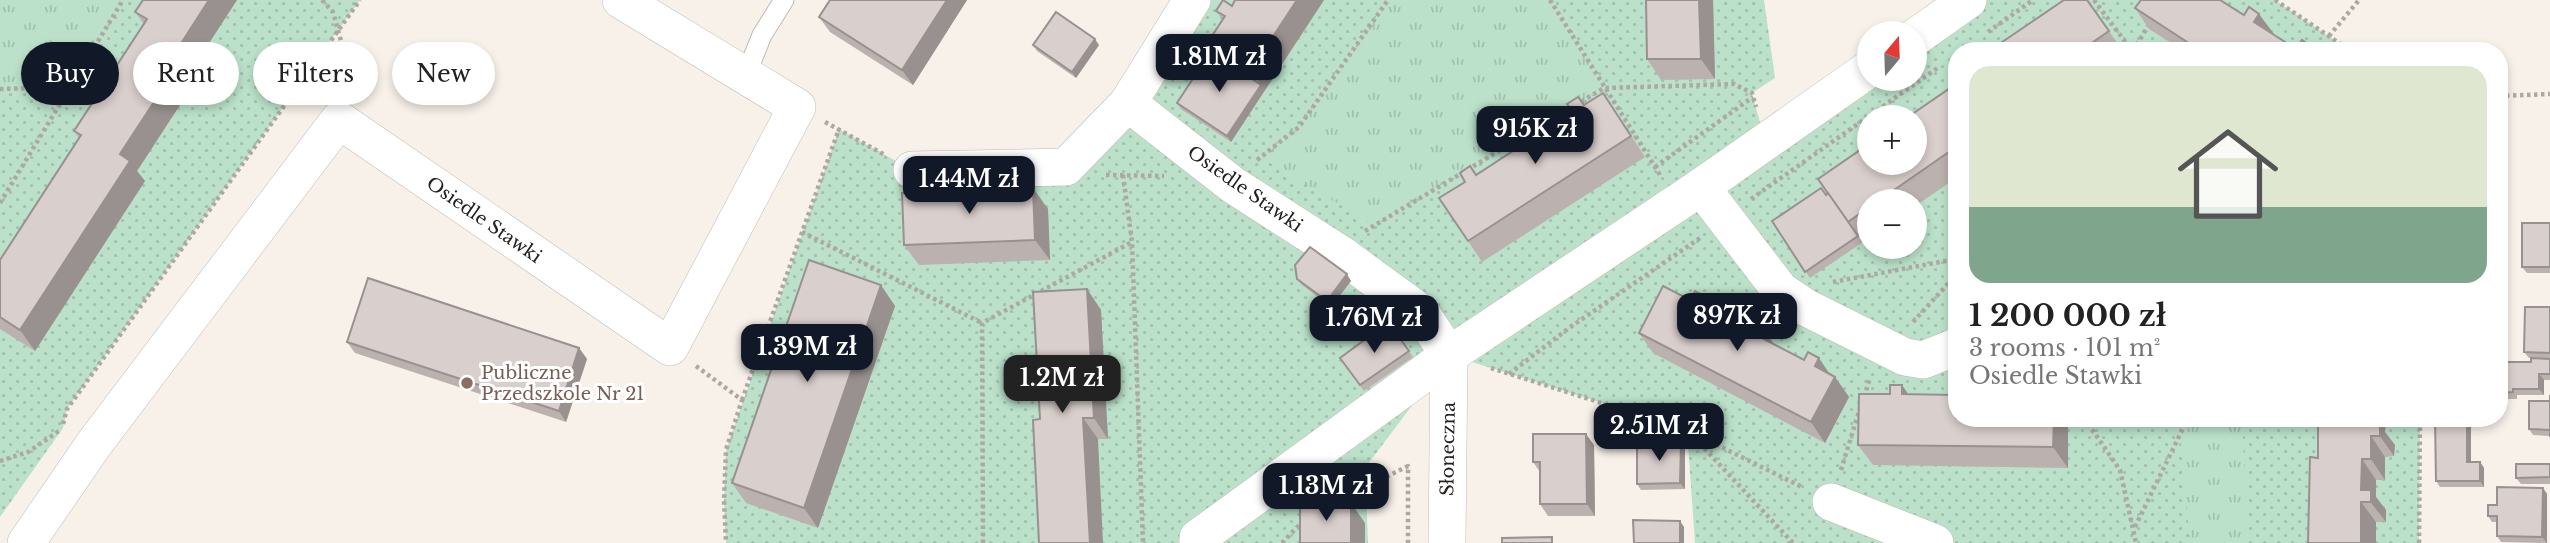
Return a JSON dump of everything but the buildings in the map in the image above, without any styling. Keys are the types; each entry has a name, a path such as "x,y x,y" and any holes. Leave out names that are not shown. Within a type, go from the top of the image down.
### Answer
{"street":[{"path":"621,0 797,107 670,347"},
{"path":"912,170 1066,167 1128,103 1192,0"},
{"path":"1927,29 1968,0"},
{"path":"1198,543 1198,538 1256,494 1449,355 1857,77"},
{"name":"Osiedle Stawki","path":"1128,103 1233,185 1335,250 1421,313 1449,355"},
{"name":"Osiedle Stawki","path":"26,543 94,444 339,120 670,347"},
{"path":"1689,194 1780,290 1805,307 1905,357 1923,360 1948,351"},
{"name":"Słoneczna","path":"1447,543 1449,355"},
{"path":"1831,502 1935,543"}],"lane":[{"path":"746,75 762,35 784,0"}],"path":[{"path":"97,42 122,0"},
{"path":"322,0 333,12 340,42"},
{"path":"47,450 63,428 66,410 360,0"},
{"path":"1233,185 1260,157 1299,127 1388,0"},
{"path":"1550,0 1655,167 1689,194"},
{"path":"1982,36 2033,0"},
{"path":"2094,0 2126,42"},
{"path":"2275,0 2338,42"},
{"path":"2329,36 2359,0"},
{"path":"2138,42 2157,10"},
{"path":"1335,250 1604,88 1734,85 1752,93 1765,141"},
{"path":"0,89 21,88"},
{"path":"2508,96 2550,94"},
{"path":"1655,167 1753,97"},
{"path":"0,203 59,105"},
{"path":"797,107 912,170"},
{"path":"726,543 726,450 839,129"},
{"path":"1066,167 1087,174 1166,176"},
{"path":"1123,175 1132,242 1143,543"},
{"path":"802,232 982,323"},
{"path":"982,323 1132,242"},
{"path":"1780,290 1948,260"},
{"path":"1449,355 1687,430 1831,502 1875,363 1948,284"},
{"path":"982,323 983,543"},
{"path":"670,347 742,400"},
{"path":"2090,427 2120,470 2136,543"},
{"path":"2134,528 2184,427"},
{"path":"2419,543 2420,427"},
{"path":"0,460 28,452 63,428"},
{"path":"1687,430 1793,543"},
{"path":"1322,509 1408,466 1408,543"},
{"path":"1282,543 1309,515"}],"green space":[{"path":"0,0 360,0 330,42 253,42 253,105 285,105 67,409 63,428 0,517"},
{"path":"0,0 123,0 97,42 21,42 21,88 0,89"},
{"path":"1192,0 1764,0 1775,78 1752,93 1765,141 1857,86 1857,91 1927,91 1927,29 1968,0 2275,0 2338,42 1948,42 1948,427 2420,427 2419,543 1695,543 1687,430 1450,355 1365,468 1368,543 726,543 726,450 839,129 912,170 1066,167"},
{"path":"1388,0 1550,0 1604,88 1374,225 1260,157 1299,127"},
{"path":"2188,427 2242,427 2248,543 2190,543 2181,442"}],"place":[{"name":"Publiczne Przedszkole Nr 21","path":"467,383"}]}
